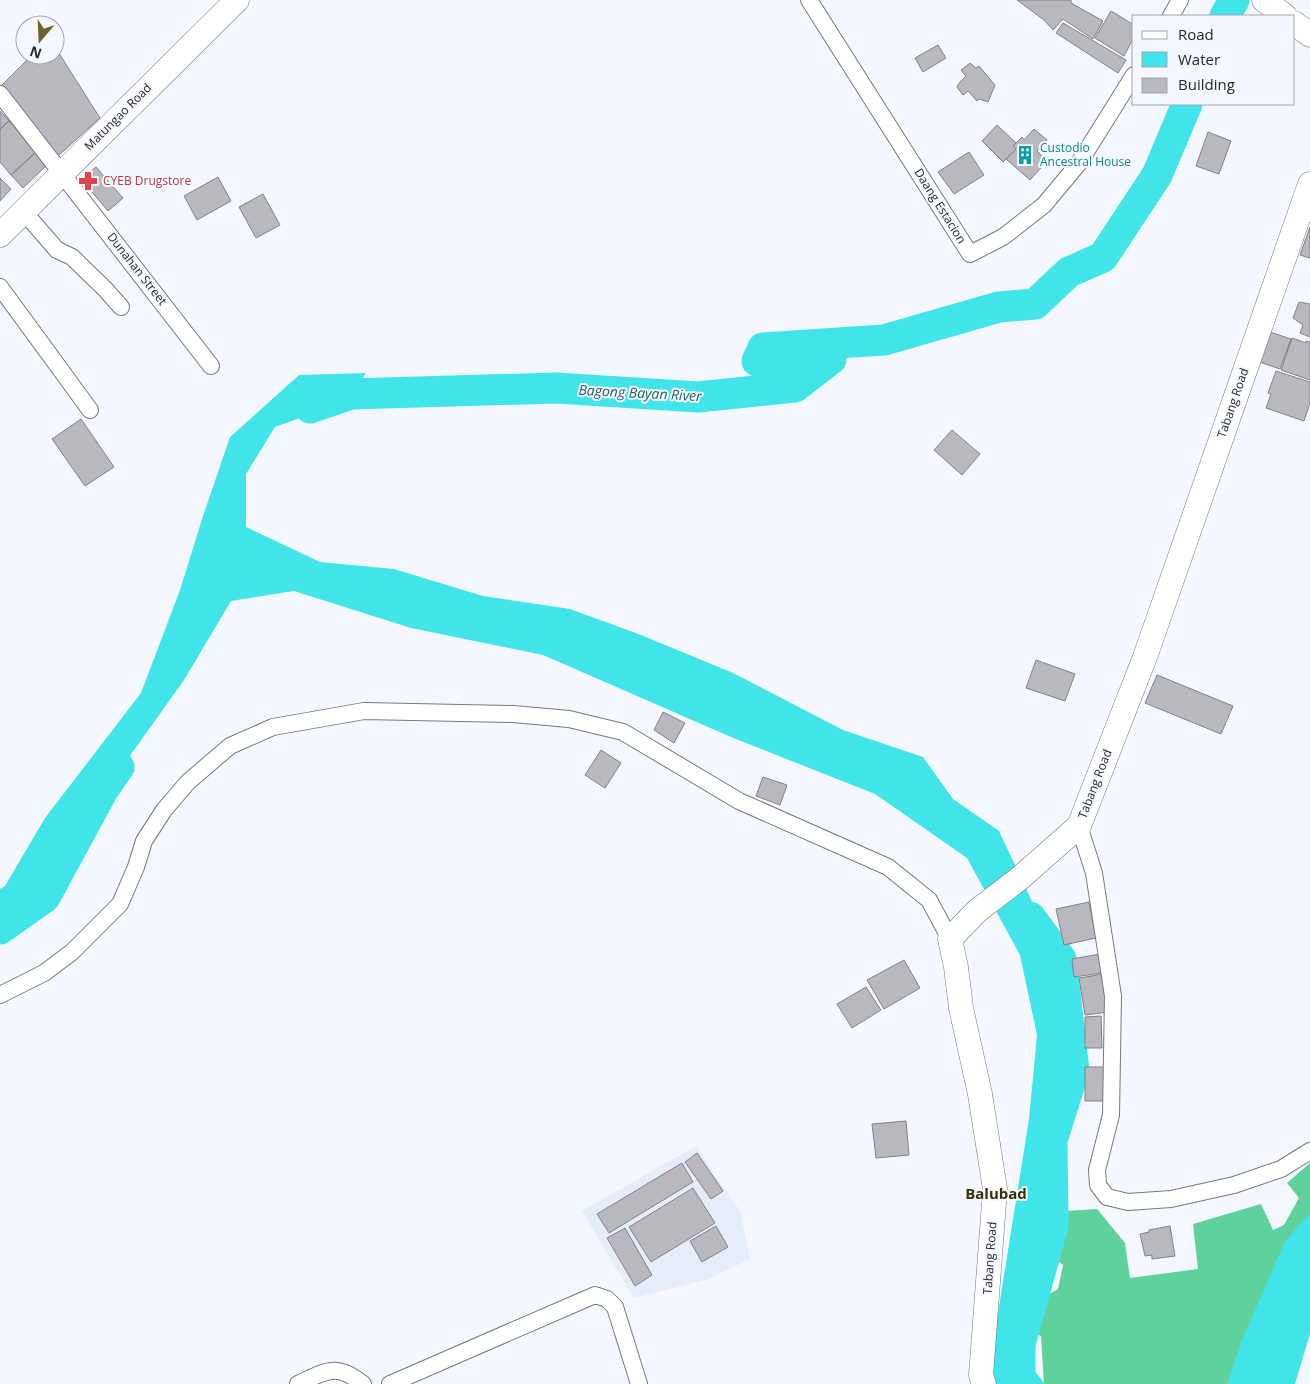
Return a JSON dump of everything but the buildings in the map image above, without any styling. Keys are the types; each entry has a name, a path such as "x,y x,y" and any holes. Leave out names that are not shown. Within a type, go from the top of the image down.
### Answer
{"main road":[{"name":"Matungao Road","path":"0,235 237,0"},
{"path":"1264,0 1284,15"},
{"path":"1295,24 1310,35"},
{"name":"Tabang Road","path":"984,1384 981,1375 995,1189 980,1094 961,1008 956,967 950,939 976,911 1020,878 1079,826 1145,657 1310,184"}],"street":[{"name":"Daang Estacion","path":"809,0 970,254 1002,237 1044,205 1079,163 1132,78"},
{"path":"1172,15 1180,0"},
{"name":"Dunahan Street","path":"2,99 62,173 211,366"},
{"path":"24,212 57,250 72,257 105,288 121,307"},
{"path":"0,287 90,410"},
{"path":"0,996 44,973 72,952 120,904 136,867 144,841 164,810 188,782 230,746 273,727 364,711 513,714 569,719 623,732 739,801 888,868 929,900 950,939"},
{"path":"1079,826 1094,873 1113,996 1111,1114 1097,1170 1098,1185 1107,1198 1128,1202 1171,1199 1234,1185 1281,1169 1310,1151"},
{"path":"390,1384 595,1295 607,1300 615,1307 639,1384"},
{"path":"298,1384 328,1370 352,1375 363,1384"}],"shaded area":[{"path":"696,1146 740,1211 750,1259 709,1279 634,1298 582,1211"}],"green space":[{"path":"1310,1163 1310,1239 1266,1384 1044,1384 1041,1336 1031,1331 1033,1322 1042,1321 1046,1296 1058,1289 1063,1265 1053,1257 1067,1211 1097,1209 1125,1243 1130,1278 1198,1269 1193,1224 1261,1204 1273,1230 1284,1225 1299,1198 1287,1183"}],"water":[{"path":"366,373 347,401 275,427 246,474 246,527 320,562 394,569 483,596 570,609 641,635 733,673 843,730 923,757 953,799 999,831 1074,991 1070,1113 1037,1254 1029,1364 1045,1384 988,1384 987,1382 1029,1119 1037,1035 1020,955 967,858 875,794 731,737 543,655 411,628 294,591 231,601 184,680 87,816 22,920 0,930 0,889 5,886 45,818 141,693 180,590 230,437 299,375"},
{"path":"1310,1213 1310,1334 1295,1384 1227,1384 1242,1340 1285,1241"}],"waterway":[{"name":"Bagong Bayan River","path":"1226,15 1234,0"},
{"name":"Bagong Bayan River","path":"310,408 351,394 556,388 698,397 795,387 831,359 757,361 763,348 884,340 999,307 1035,304 1069,272 1103,257 1157,175 1187,105"},
{"path":"0,929 45,897 103,790 119,767"},
{"path":"1020,1384 1020,1344 1053,1226 1052,1140 1074,1071 1061,959 1030,917"}],"place":[{"name":"Custodio Ancestral House","path":"1025,155"},
{"name":"CYEB Drugstore","path":"88,181"}],"district":[{"name":"Balubad","path":"996,1194"}]}
